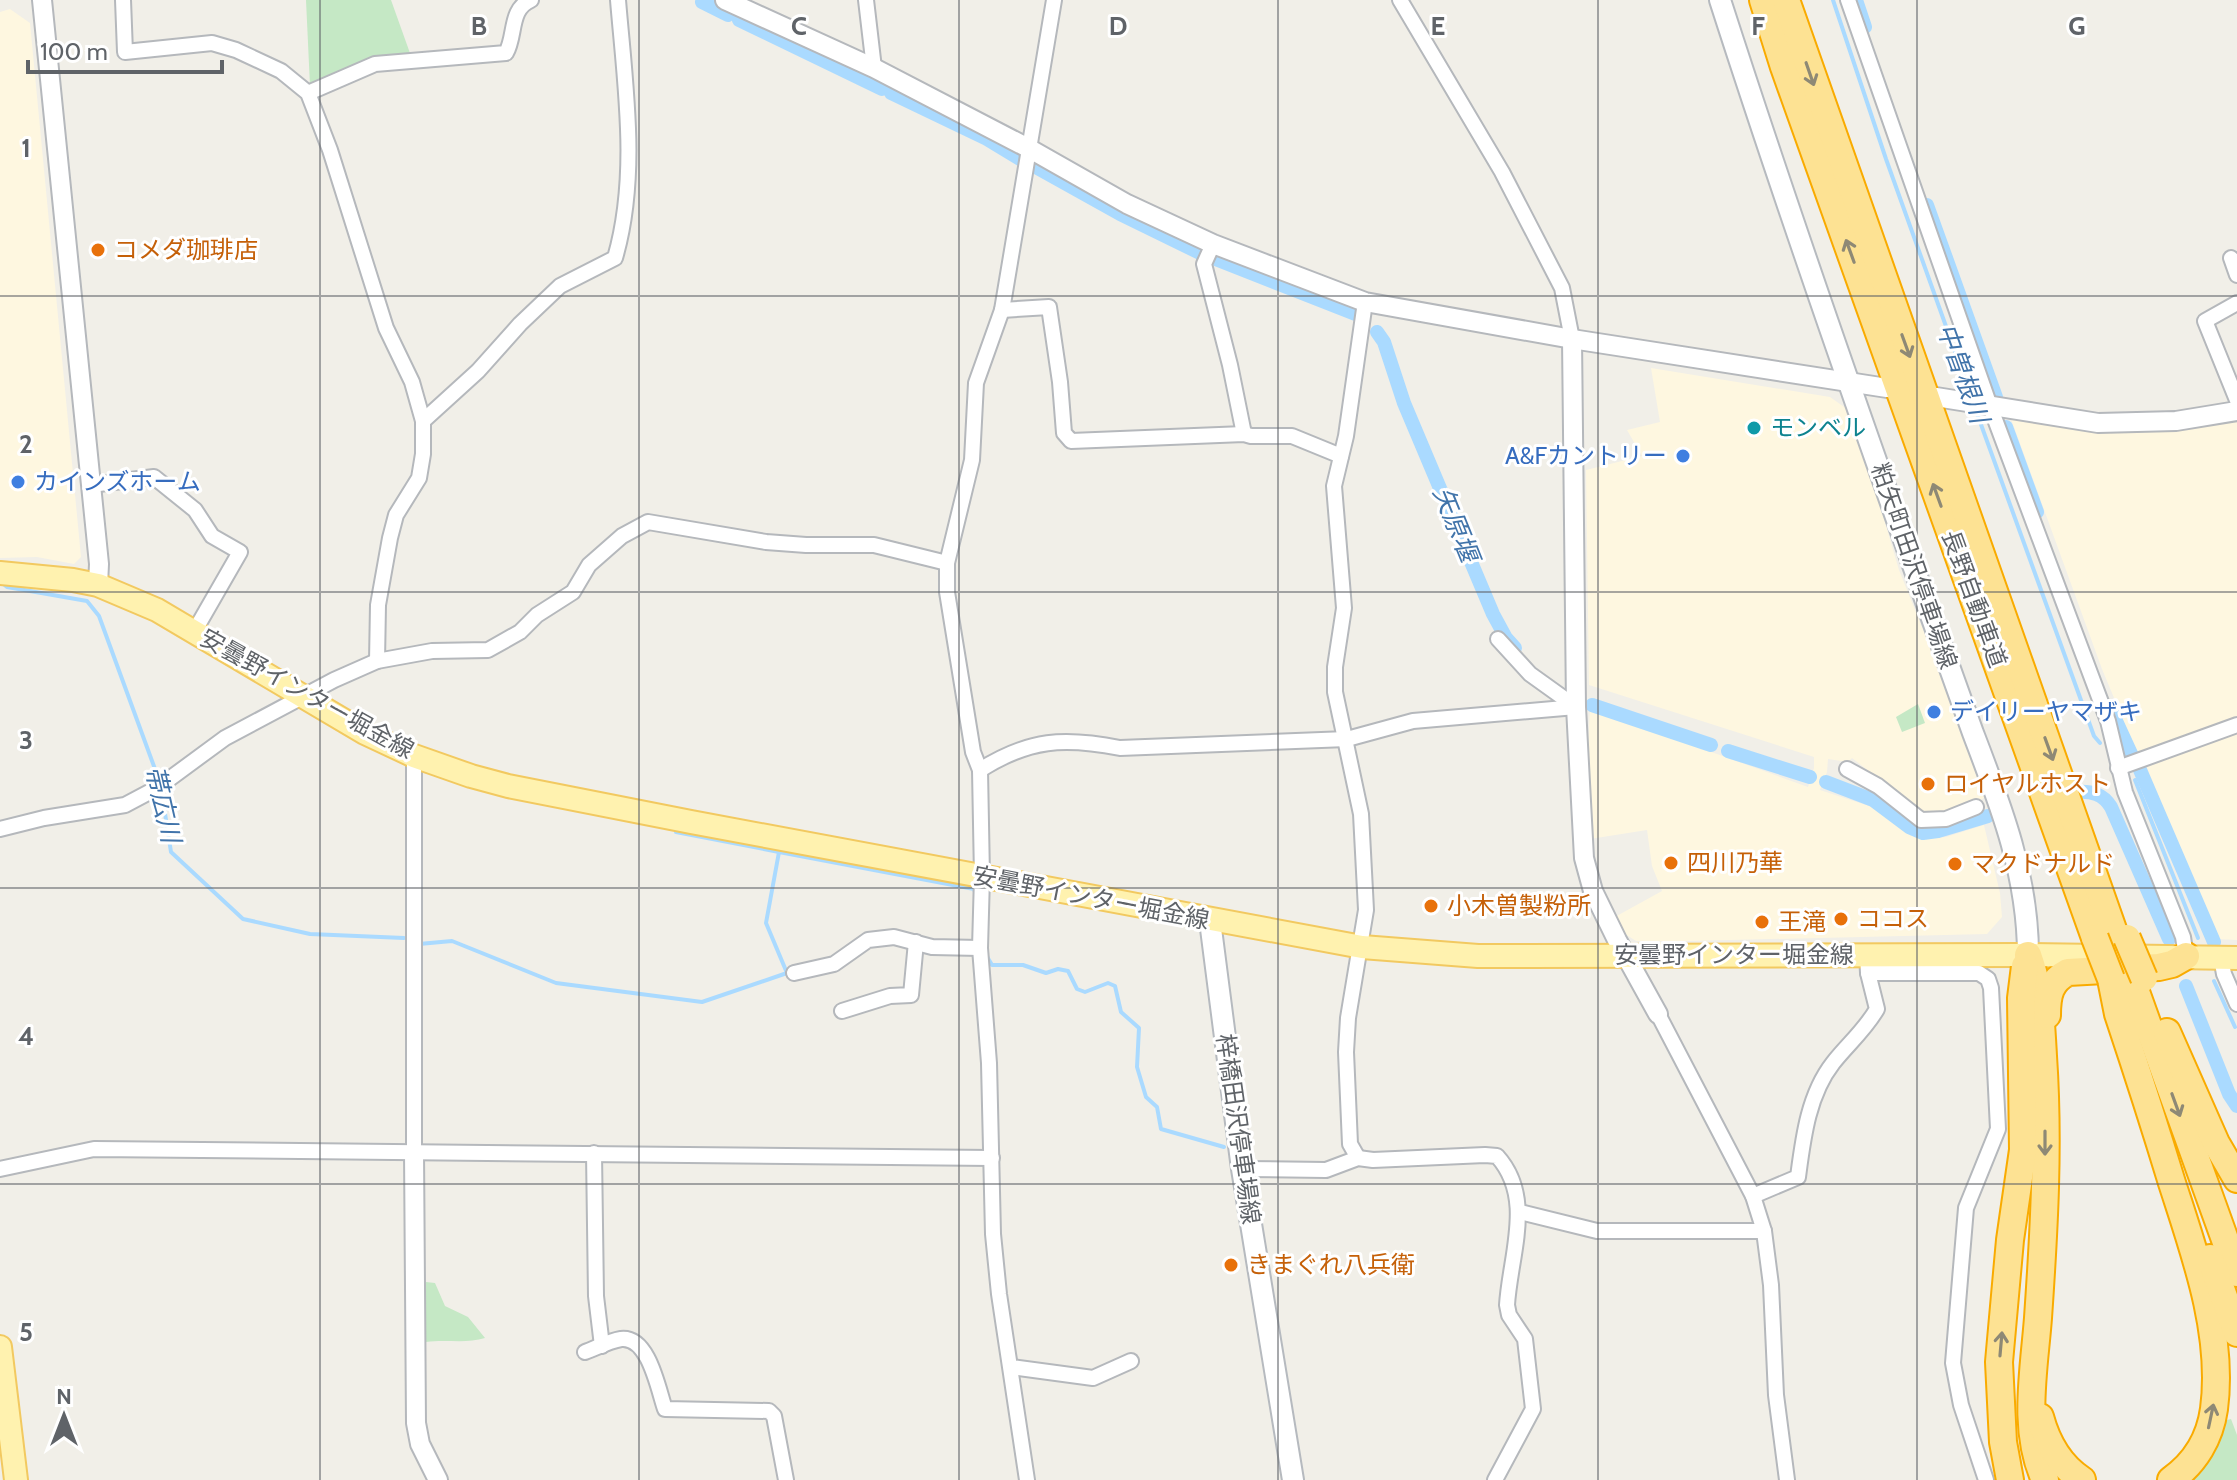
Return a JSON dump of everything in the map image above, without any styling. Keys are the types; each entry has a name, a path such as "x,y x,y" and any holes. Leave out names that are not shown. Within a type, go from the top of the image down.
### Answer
{"highway":[{"name":"長野自動車道","path":"1763,0 1789,81 2113,938"},
{"name":"長野自動車道","path":"1786,0 2080,836 2110,896 2113,938"},
{"path":"2113,938 2237,1273"},
{"path":"2028,955 2039,996 2045,1084"},
{"path":"2010,1480 2003,1442 1999,1387 2010,1240 2023,1150 2021,998 2022,976 2028,955"},
{"path":"2045,1480 2038,1465 2032,1431 2043,1240 2048,994 2058,976 2079,970 2159,967 2186,956"},
{"path":"2129,978 2237,1179"},
{"path":"2129,978 2237,1333"},
{"path":"2129,978 2118,1014 2186,1226 2215,1353 2216,1389 2210,1427 2197,1454 2171,1480"},
{"path":"2034,1366 2037,1402 2047,1439 2066,1468 2082,1480"},
{"path":"1999,1387 2011,1436 2029,1480"}],"main road":[{"name":"粕矢町田沢停車場線","path":"1720,0 1775,171 2004,813 2028,916 2028,955"},
{"name":"安曇野インター堀金線","path":"0,573 39,574 98,585 157,610 303,698 414,756 508,786 1210,921 1362,947 1478,956 1626,956 1867,964 2028,955 2229,958"},
{"name":"梓橋田沢停車場線","path":"1210,921 1242,1169 1293,1480"},
{"path":"0,1347 4,1409 16,1480"}],"street":[{"path":"42,0 99,564 98,585"},
{"path":"123,0 125,52 212,43 236,50 281,71 308,93 330,150 386,328 412,382 423,421 419,478 396,515 388,552 378,605 377,661"},
{"path":"308,93 375,64 506,53 512,43 514,21 524,3 531,0"},
{"path":"423,421 478,371 520,324 560,286 615,258 623,232 628,178 627,106 618,0"},
{"path":"725,0 874,68 1030,149 1127,204 1213,244 1365,302 1572,339 1887,388"},
{"path":"866,0 874,68"},
{"path":"1027,1480 993,1234 992,1158 980,948 980,770 973,752 947,592 947,563 972,460 976,383 1002,310 1054,0"},
{"path":"1400,0 1502,172 1562,288 1572,339 1576,707 1584,858 1593,891 1753,1196 1764,1231 1771,1285 1776,1395 1787,1480"},
{"path":"1848,0 1990,406 2108,721 2118,768 2183,937 2186,956"},
{"path":"1213,244 1204,264 1244,434"},
{"path":"2231,258 2237,275"},
{"path":"1358,1158 1350,1144 1346,1052 1348,1018 1366,910 1361,814 1335,692 1335,667 1344,608 1334,486 1365,302"},
{"path":"2237,303 2205,321 2237,400"},
{"path":"1002,310 1049,307 1064,433 1071,441 1244,434 1292,436 1341,456"},
{"path":"1936,397 2098,423 2176,421 2237,411"},
{"path":"91,485 154,477 195,510 212,536 240,552 194,632"},
{"path":"0,829 44,818 125,805 157,788 225,738 334,680 377,661 432,651 488,650 520,632 537,615 573,592 589,565 622,536 648,522 766,542 874,545 947,563"},
{"path":"1498,639 1530,674 1576,707"},
{"path":"980,770 1005,754 1039,742 1090,742 1120,748 1347,739 1413,721 1576,707"},
{"path":"2118,768 2237,725"},
{"path":"414,756 416,1423 420,1444 438,1480"},
{"path":"1847,769 1878,786 1921,820 1946,819 1976,807"},
{"path":"794,973 834,964 868,940 894,937 932,947 980,948"},
{"path":"842,1011 890,996 911,995 916,942"},
{"path":"2229,958 2224,974 2237,1004"},
{"path":"1753,1196 1798,1177 1804,1133 1820,1084 1831,1065 1877,1009 1867,964 1979,973 1988,979 1998,1129 1966,1208 1953,1363 1961,1405 1986,1480"},
{"path":"0,1169 94,1149 992,1158"},
{"path":"594,1153 596,1296 602,1346"},
{"path":"1242,1169 1326,1170 1358,1158 1497,1156 1507,1166 1518,1192 1520,1212 1507,1305 1509,1315 1525,1339 1533,1409 1495,1480"},
{"path":"1520,1212 1597,1231 1764,1231"},
{"path":"585,1352 623,1339 632,1341 646,1351 665,1409 769,1411 774,1416 786,1480"},
{"path":"1011,1367 1093,1378 1131,1361"}],"shaded area":[{"path":"10,9 30,23 81,557 74,564 37,557 0,558 0,12"},
{"path":"1651,368 1830,397 1847,409 1866,458 1899,570 1946,687 1984,798 1936,815 1924,814 1852,758 1848,762 1828,759 1820,790 1872,807 1922,839 1946,837 1984,825 2000,893 2002,917 1987,934 1636,941 1622,932 1613,918 1662,891 1652,866 1647,830 1590,839 1587,768 1590,708 1808,787 1814,768 1814,757 1589,685 1586,470 1642,456 1627,430 1660,422"},
{"path":"2010,416 2182,429 2237,419 2237,940 2217,939 2145,763 2139,758 2102,669"}],"green space":[{"path":"306,0 391,0 411,56 310,86"},
{"path":"1918,704 1925,723 1902,732 1896,717"},
{"path":"426,1282 435,1283 445,1306 468,1317 485,1338 426,1342"},
{"path":"2231,1419 2237,1435 2237,1480 2182,1480 2223,1421"}],"waterway":[{"name":"中曽根川","path":"1833,0 1971,396"},
{"path":"1856,0 1865,27"},
{"name":"矢原堰","path":"702,2 728,15"},
{"name":"矢原堰","path":"739,20 882,89"},
{"name":"矢原堰","path":"891,93 987,139 1020,159"},
{"name":"矢原堰","path":"1032,165 1120,214 1202,254"},
{"path":"1927,205 1996,397"},
{"name":"矢原堰","path":"1213,258 1358,315"},
{"name":"矢原堰","path":"1377,332 1384,342 1404,403 1493,614 1515,648"},
{"name":"中曽根川","path":"1975,408 2094,736 2100,743"},
{"path":"2006,427 2037,512"},
{"name":"帯広川","path":"1,582 7,587 87,601 99,616 159,780"},
{"name":"矢原堰","path":"1592,705 1711,745"},
{"path":"2110,708 2133,758"},
{"name":"矢原堰","path":"1728,751 1810,777"},
{"path":"2140,770 2214,942"},
{"name":"中曽根川","path":"2135,780 2198,938"},
{"name":"矢原堰","path":"1826,782 1873,800 1909,827 1923,833 1988,816"},
{"name":"帯広川","path":"161,788 171,852 243,919 310,934 404,938"},
{"name":"矢原堰","path":"2077,792 2097,794 2111,807 2169,939"},
{"path":"676,832 779,852"},
{"name":"帯広川","path":"419,944 452,941 556,983 702,1002 787,973 766,923 779,852 974,889 975,892"},
{"path":"986,955 992,965 1023,965 1046,973 1058,969 1068,971 1077,989 1085,992 1108,983 1115,986 1121,1012 1139,1028 1137,1067 1146,1097 1157,1107 1161,1129 1224,1147"},
{"name":"中曽根川","path":"2214,981 2235,1027"},
{"name":"矢原堰","path":"2186,986 2229,1094 2237,1106"}],"place":[{"name":"コメダ珈琲店","path":"98,250"},
{"name":"モンベル","path":"1754,428"},
{"name":"A&Fカントリー","path":"1683,456"},
{"name":"カインズホーム","path":"18,482"},
{"name":"デイリーヤマザキ","path":"1934,712"},
{"name":"ロイヤルホスト","path":"1928,784"},
{"name":"四川乃華","path":"1671,863"},
{"name":"マクドナルド","path":"1955,864"},
{"name":"小木曽製粉所","path":"1431,906"},
{"name":"ココス","path":"1841,919"},
{"name":"王滝","path":"1762,922"},
{"name":"きまぐれ八兵衛","path":"1231,1265"}]}
